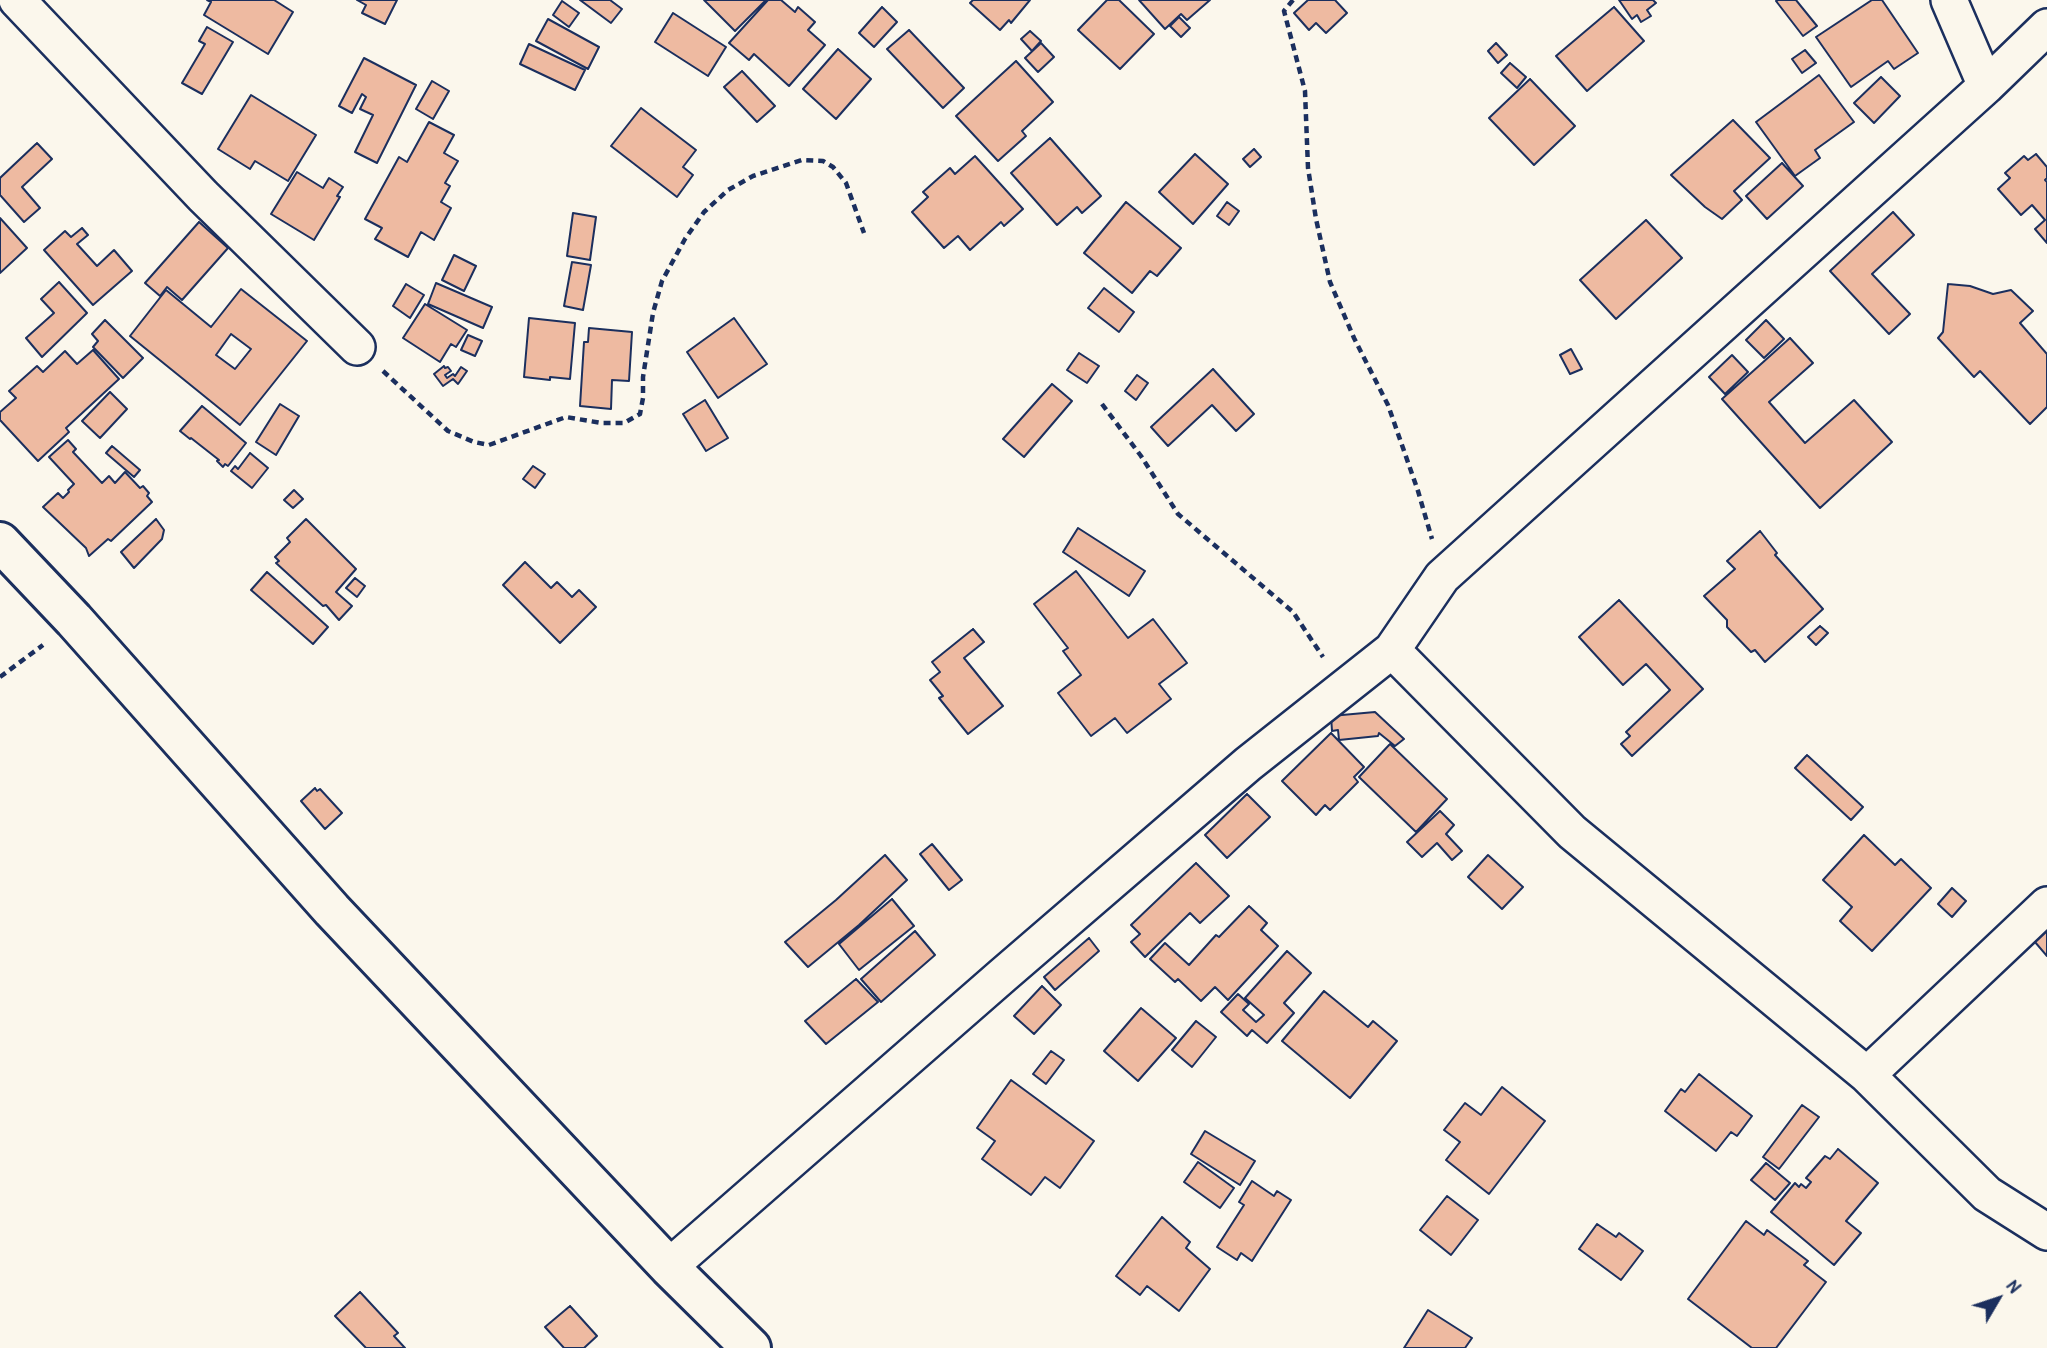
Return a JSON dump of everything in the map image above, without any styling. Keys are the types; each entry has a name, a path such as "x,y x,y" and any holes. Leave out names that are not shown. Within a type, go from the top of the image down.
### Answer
{"street":[{"path":"18,0 202,196 357,347"},
{"path":"1949,0 1986,86"},
{"path":"668,1267 1248,764 1392,650 1442,577 1986,86 2047,27"},
{"path":"0,542 74,620 332,910 668,1267 751,1348"},
{"path":"1392,650 1572,832 1867,1075 1987,1194 2047,1233"},
{"path":"1867,1075 2047,905"}],"path":[{"path":"1293,0 1284,11 1305,91 1308,168 1330,282 1354,338 1388,405 1418,491 1442,577"},
{"path":"357,347 448,431 474,442 489,445 566,416 601,423 624,423 640,414 653,313 662,281 685,239 704,212 728,190 753,176 802,160 823,161 833,167 846,183 864,233"},
{"path":"1102,404 1141,456 1178,514 1293,612 1343,688"},
{"path":"0,677 74,620"}],"building":[{"path":"207,0 274,0 293,12 268,54 204,15 211,2"},
{"path":"357,0 397,0 385,24 362,13 366,5"},
{"path":"580,0 610,0 622,9 611,23"},
{"path":"704,0 766,0 735,31"},
{"path":"768,0 781,0 795,12 798,7 815,22 808,30 825,45 789,86 754,54 749,60 729,43"},
{"path":"973,0 1030,0 1011,23 1009,20 1000,30 970,3"},
{"path":"1107,0 1119,0 1154,34 1120,69 1078,30"},
{"path":"1139,0 1210,0 1187,20 1181,14 1165,29"},
{"path":"1308,0 1335,0 1347,13 1326,33 1316,23 1309,30 1294,13"},
{"path":"1619,0 1653,0 1656,3 1647,10 1651,16 1641,22 1637,15 1632,19"},
{"path":"1796,0 1817,26 1803,36 1776,1"},
{"path":"1872,0 1882,0 1918,53 1894,69 1888,61 1851,87 1816,37"},
{"path":"562,1 579,13 569,27 553,15"},
{"path":"882,7 897,22 874,47 859,33"},
{"path":"1614,7 1644,41 1587,91 1556,56"},
{"path":"673,13 726,47 708,76 655,42"},
{"path":"1179,17 1190,28 1181,37 1170,26"},
{"path":"548,19 599,47 588,69 536,41"},
{"path":"207,27 233,42 202,94 182,83 205,44 199,41"},
{"path":"909,30 964,88 943,108 887,49"},
{"path":"1030,31 1041,41 1032,51 1021,39"},
{"path":"1041,43 1054,57 1038,72 1025,58"},
{"path":"1496,43 1507,55 1498,63 1488,51"},
{"path":"529,44 585,70 575,90 520,64"},
{"path":"838,49 871,79 836,119 803,89"},
{"path":"1805,50 1816,63 1802,73 1792,59"},
{"path":"364,58 416,85 377,163 355,152 373,115 360,109 366,97 362,94 352,113 339,106"},
{"path":"1016,61 1053,102 1022,131 1026,136 998,161 956,116"},
{"path":"1510,63 1526,77 1517,88 1501,73"},
{"path":"742,71 775,106 757,122 724,87"},
{"path":"1819,75 1854,122 1815,150 1820,158 1795,176 1756,122"},
{"path":"1881,77 1900,96 1874,123 1854,103"},
{"path":"1530,79 1575,126 1534,165 1489,118"},
{"path":"432,81 449,91 433,119 416,109"},
{"path":"251,95 316,135 288,181 255,161 250,169 218,149"},
{"path":"641,108 696,150 683,167 693,175 677,197 611,146"},
{"path":"1733,120 1770,158 1734,191 1742,200 1722,219 1671,175"},
{"path":"429,122 454,135 444,153 458,161 445,183 450,186 441,202 451,208 434,240 421,232 408,257 375,239 382,228 365,219 399,157 407,162"},
{"path":"1050,138 1101,196 1082,213 1077,207 1057,225 1011,173"},
{"path":"37,143 52,159 22,187 40,208 24,222 0,195 0,178"},
{"path":"1254,149 1261,157 1250,167 1243,159"},
{"path":"1195,154 1228,184 1193,224 1159,192"},
{"path":"2036,154 2047,167 2047,243 2035,229 2045,220 2032,205 2021,215 1998,189 2010,178 2005,173 2024,156 2028,160"},
{"path":"975,156 1023,209 1004,226 1001,222 970,250 958,236 944,248 912,212 928,197 923,192 950,168 955,174"},
{"path":"1782,163 1803,186 1767,219 1746,196"},
{"path":"297,172 323,188 329,178 343,187 337,196 340,197 314,240 271,214"},
{"path":"1126,202 1181,248 1157,276 1150,271 1132,293 1084,253"},
{"path":"1227,202 1239,211 1229,225 1217,216"},
{"path":"1893,212 1914,235 1872,274 1910,314 1889,334 1830,271"},
{"path":"573,213 596,217 590,260 567,256"},
{"path":"0,218 27,248 0,273"},
{"path":"1646,220 1682,258 1616,319 1580,280"},
{"path":"199,222 228,248 182,300 167,287 160,296 145,283"},
{"path":"82,228 88,235 77,244 97,266 114,250 132,271 93,305 44,250 65,231 71,237"},
{"path":"454,255 476,266 464,291 442,280"},
{"path":"572,262 591,265 583,310 564,306"},
{"path":"59,282 87,313 42,357 26,338 54,313 41,299"},
{"path":"436,283 492,307 483,328 428,304"},
{"path":"406,284 424,295 410,318 393,306"},
{"path":"1948,284 1970,286 1993,294 2011,290 2033,311 2020,323 2047,354 2047,407 2030,424 1980,371 1974,377 1938,338 1943,332"},
{"path":"1104,288 1134,312 1119,332 1088,308"},
{"path":"241,289 307,341 240,425 130,336 166,290 211,327","holes":["231,334 251,349 235,369 216,355"]},
{"path":"425,304 467,330 456,347 451,344 440,362 403,338"},
{"path":"529,318 575,323 570,379 524,377"},
{"path":"734,318 767,364 718,398 687,352"},
{"path":"105,320 143,358 123,378 93,347 98,341 92,334"},
{"path":"1766,320 1784,339 1764,358 1746,340"},
{"path":"589,328 632,332 629,381 612,380 611,409 580,406 584,342 588,342"},
{"path":"468,335 482,341 475,356 461,350"},
{"path":"1790,338 1813,363 1769,402 1805,443 1854,400 1892,442 1820,508 1722,399"},
{"path":"1571,349 1582,369 1570,374 1560,355"},
{"path":"93,350 119,379 66,428 69,432 38,461 0,420 0,412 16,398 9,391 37,366 43,372 65,351 77,364"},
{"path":"1079,353 1099,366 1087,383 1067,370"},
{"path":"1732,355 1748,372 1725,394 1709,377"},
{"path":"444,366 451,371 445,375 447,378 453,374 455,376 461,367 467,371 458,384 453,379 443,386 434,374"},
{"path":"1213,369 1254,414 1236,431 1212,405 1168,446 1151,427"},
{"path":"1137,375 1148,383 1136,400 1125,391"},
{"path":"1052,384 1072,401 1024,457 1003,439"},
{"path":"110,392 127,409 100,438 82,421"},
{"path":"705,400 728,438 706,451 683,414"},
{"path":"280,404 299,416 276,455 256,442"},
{"path":"202,406 246,443 228,466 225,464 223,467 217,461 219,460 180,431"},
{"path":"68,440 76,449 73,452 102,483 109,476 115,483 125,472 140,488 143,486 152,502 111,541 108,539 89,556 86,548 43,507 58,493 63,498 74,484 49,457"},
{"path":"112,446 140,470 134,477 106,453"},
{"path":"250,453 268,468 252,488 231,471 235,466 238,469"},
{"path":"533,466 545,474 535,488 523,479"},
{"path":"294,490 303,499 293,508 284,500"},
{"path":"156,519 164,530 162,539 134,568 121,552"},
{"path":"306,519 356,569 336,592 352,606 339,620 326,605 323,606 276,563 279,561 275,557 290,542 287,538"},
{"path":"1078,528 1145,571 1129,596 1063,552"},
{"path":"1760,531 1777,553 1775,555 1823,609 1765,662 1755,650 1751,652 1727,627 1727,620 1704,596 1735,569 1727,561"},
{"path":"525,562 551,588 557,582 572,597 579,590 596,607 560,643 503,585"},
{"path":"1076,571 1128,638 1153,619 1187,663 1159,684 1171,699 1127,733 1115,718 1091,736 1058,693 1081,675 1063,651 1068,648 1034,604"},
{"path":"267,572 328,627 313,644 251,590"},
{"path":"355,578 365,586 357,597 346,588"},
{"path":"1619,600 1703,689 1632,756 1621,744 1630,736 1626,732 1670,690 1646,664 1623,685 1579,637"},
{"path":"1820,626 1828,633 1816,645 1808,637"},
{"path":"973,629 984,642 964,658 1003,706 968,734 939,698 943,696 930,680 940,672 932,662"},
{"path":"1375,712 1404,739 1395,746 1379,733 1378,736 1339,740 1338,730 1332,731 1331,716"},
{"path":"1331,733 1364,767 1354,777 1358,782 1330,810 1325,805 1316,815 1282,781"},
{"path":"1390,744 1447,799 1416,832 1359,777"},
{"path":"1807,755 1863,807 1851,820 1795,768"},
{"path":"315,788 317,791 320,789 342,813 325,829 301,801"},
{"path":"1247,794 1270,817 1227,858 1205,835"},
{"path":"1440,811 1454,825 1446,834 1462,851 1452,860 1437,843 1422,857 1407,842"},
{"path":"1864,835 1895,865 1901,859 1931,888 1872,951 1840,921 1852,907 1823,880"},
{"path":"932,844 962,880 949,890 920,854"},
{"path":"885,855 907,880 859,925 808,967 785,942"},
{"path":"1488,855 1523,887 1502,909 1468,877"},
{"path":"1196,863 1229,896 1200,923 1190,913 1145,957 1131,942 1140,934 1131,925"},
{"path":"1952,888 1966,901 1952,917 1938,904"},
{"path":"892,899 914,926 859,970 839,944"},
{"path":"1249,906 1267,923 1261,930 1278,946 1228,1000 1215,987 1201,1001 1178,979 1175,982 1150,959 1165,943 1189,965 1216,935 1219,937"},
{"path":"2047,919 2047,956 2029,935"},
{"path":"915,931 935,955 881,1002 861,979"},
{"path":"1089,938 1099,951 1055,990 1044,977"},
{"path":"1287,951 1311,973 1284,1003 1294,1013 1267,1043 1252,1030 1247,1036 1221,1012 1238,994 1249,1004 1243,1010 1256,1022 1264,1015 1245,998"},
{"path":"856,979 878,1002 826,1044 805,1021"},
{"path":"1042,986 1061,1005 1034,1034 1014,1016"},
{"path":"1324,991 1368,1027 1373,1021 1397,1041 1350,1098 1282,1041"},
{"path":"1141,1008 1176,1038 1138,1081 1104,1051"},
{"path":"1196,1021 1216,1037 1192,1067 1172,1050"},
{"path":"1051,1051 1064,1060 1046,1084 1033,1074"},
{"path":"1699,1074 1752,1116 1737,1136 1731,1132 1716,1151 1665,1111 1681,1089 1685,1092"},
{"path":"1011,1080 1094,1141 1060,1188 1045,1177 1031,1195 982,1159 995,1141 977,1128"},
{"path":"1502,1087 1545,1121 1489,1194 1446,1160 1460,1142 1444,1130 1465,1103 1481,1115"},
{"path":"1802,1105 1819,1117 1779,1169 1763,1157"},
{"path":"1205,1131 1255,1161 1240,1185 1191,1154"},
{"path":"1838,1149 1878,1183 1846,1221 1861,1233 1834,1265 1771,1212 1795,1183 1806,1188 1811,1182 1806,1178 1825,1156 1830,1159"},
{"path":"1198,1162 1234,1188 1220,1208 1184,1182"},
{"path":"1766,1163 1790,1183 1775,1200 1751,1180"},
{"path":"1252,1181 1274,1196 1277,1191 1291,1200 1252,1261 1241,1253 1237,1260 1217,1247 1244,1205 1239,1202"},
{"path":"1447,1196 1478,1220 1451,1255 1420,1230"},
{"path":"1162,1217 1190,1242 1186,1248 1210,1269 1179,1311 1147,1286 1140,1295 1116,1276"},
{"path":"1746,1221 1764,1235 1767,1230 1808,1261 1804,1265 1826,1282 1776,1348 1752,1348 1688,1299"},
{"path":"1597,1224 1616,1237 1619,1233 1643,1251 1621,1280 1579,1249"},
{"path":"360,1292 398,1333 394,1336 405,1348 366,1348 335,1316"},
{"path":"570,1306 597,1336 584,1348 564,1348 545,1327"},
{"path":"1428,1310 1472,1338 1465,1348 1404,1348"}]}
